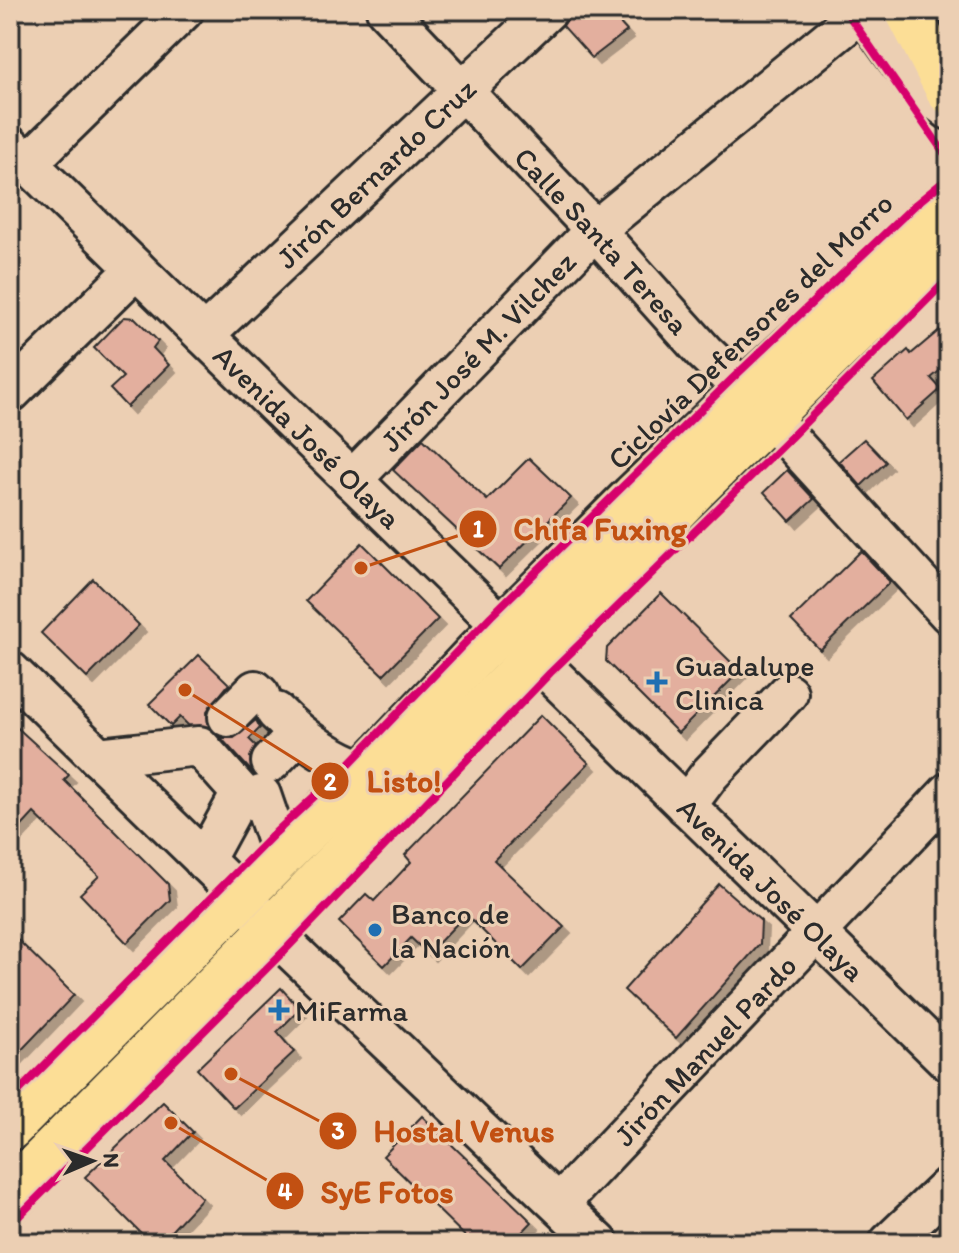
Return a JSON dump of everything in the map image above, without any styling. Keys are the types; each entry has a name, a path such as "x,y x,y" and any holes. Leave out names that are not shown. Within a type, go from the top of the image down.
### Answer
{"main road":[{"path":"907,10 949,92"},
{"path":"10,1193 271,929 696,488 756,404 931,217 949,203"},
{"path":"10,1128 366,771 634,496 756,404 949,240"}],"street":[{"path":"19,154 184,10"},
{"name":"Calle Santa Teresa","path":"386,10 595,230 704,352 756,404 949,614"},
{"name":"Jirón Bernardo Cruz","path":"204,335 548,10"},
{"path":"863,10 907,72 931,98 949,110"},
{"name":"Jirón José M. Vilchez","path":"352,480 595,230 863,10"},
{"name":"Avenida José Olaya","path":"19,154 949,1062"},
{"path":"10,393 136,269"},
{"path":"10,671 271,929 599,1243"},
{"path":"98,757 210,735 255,690 278,714 348,765 366,771"},
{"path":"686,806 710,774 788,693"},
{"path":"204,861 255,784 278,714"},
{"path":"210,735 255,784 281,853"},
{"name":"Jirón Manuel Pardo","path":"559,1204 949,792"},
{"path":"889,1243 949,1186"}],"building":[{"path":"573,10 608,10 627,31 592,58 563,26"},
{"path":"124,317 135,318 158,341 153,348 169,365 127,407 110,389 123,377 94,348"},
{"path":"949,322 949,363 931,378 941,389 906,420 873,381 908,350 911,354"},
{"path":"423,439 487,500 529,458 571,498 499,569 393,470"},
{"path":"864,439 886,462 861,486 839,461"},
{"path":"787,470 814,499 790,521 764,492"},
{"path":"362,543 438,619 383,675 306,601"},
{"path":"861,551 890,582 820,650 791,620"},
{"path":"93,579 139,625 87,678 41,633"},
{"path":"661,593 740,671 678,733 606,661 607,648"},
{"path":"199,655 229,684 207,711 209,727 188,725 180,717 171,726 149,704"},
{"path":"541,715 589,763 494,860 564,927 522,970 466,914 428,954 411,938 384,966 339,922 366,894 374,901 411,862 405,855"},
{"path":"256,720 260,728 249,739 256,746 250,757 253,773 221,738 234,738"},
{"path":"10,721 69,775 64,780 168,884 170,900 127,943 80,894 99,876 34,813 10,839"},
{"path":"719,884 761,921 760,944 676,1038 624,990"},
{"path":"10,932 74,995 10,1062"},
{"path":"281,988 300,1009 277,1032 294,1052 234,1108 197,1069"},
{"path":"163,1102 193,1132 165,1161 202,1198 160,1243 151,1243 85,1177"},
{"path":"422,1116 532,1222 512,1243 472,1243 383,1156"}],"cycle path":[{"path":"845,10 949,160"},
{"name":"Ciclovía Defensores del Morro","path":"10,1100 275,833 348,765 491,616 733,378 916,204 949,177"},
{"path":"10,1225 288,947 550,673 949,278"}],"place":[{"name":"Chifa Fuxing","path":"361,568"},
{"name":"Guadalupe Clinica","path":"657,682"},
{"name":"Listo!","path":"185,690"},
{"name":"Banco de la Nación","path":"375,930"},
{"name":"MiFarma","path":"279,1010"},
{"name":"Hostal Venus","path":"231,1074"},
{"name":"SyE Fotos","path":"171,1123"}]}
